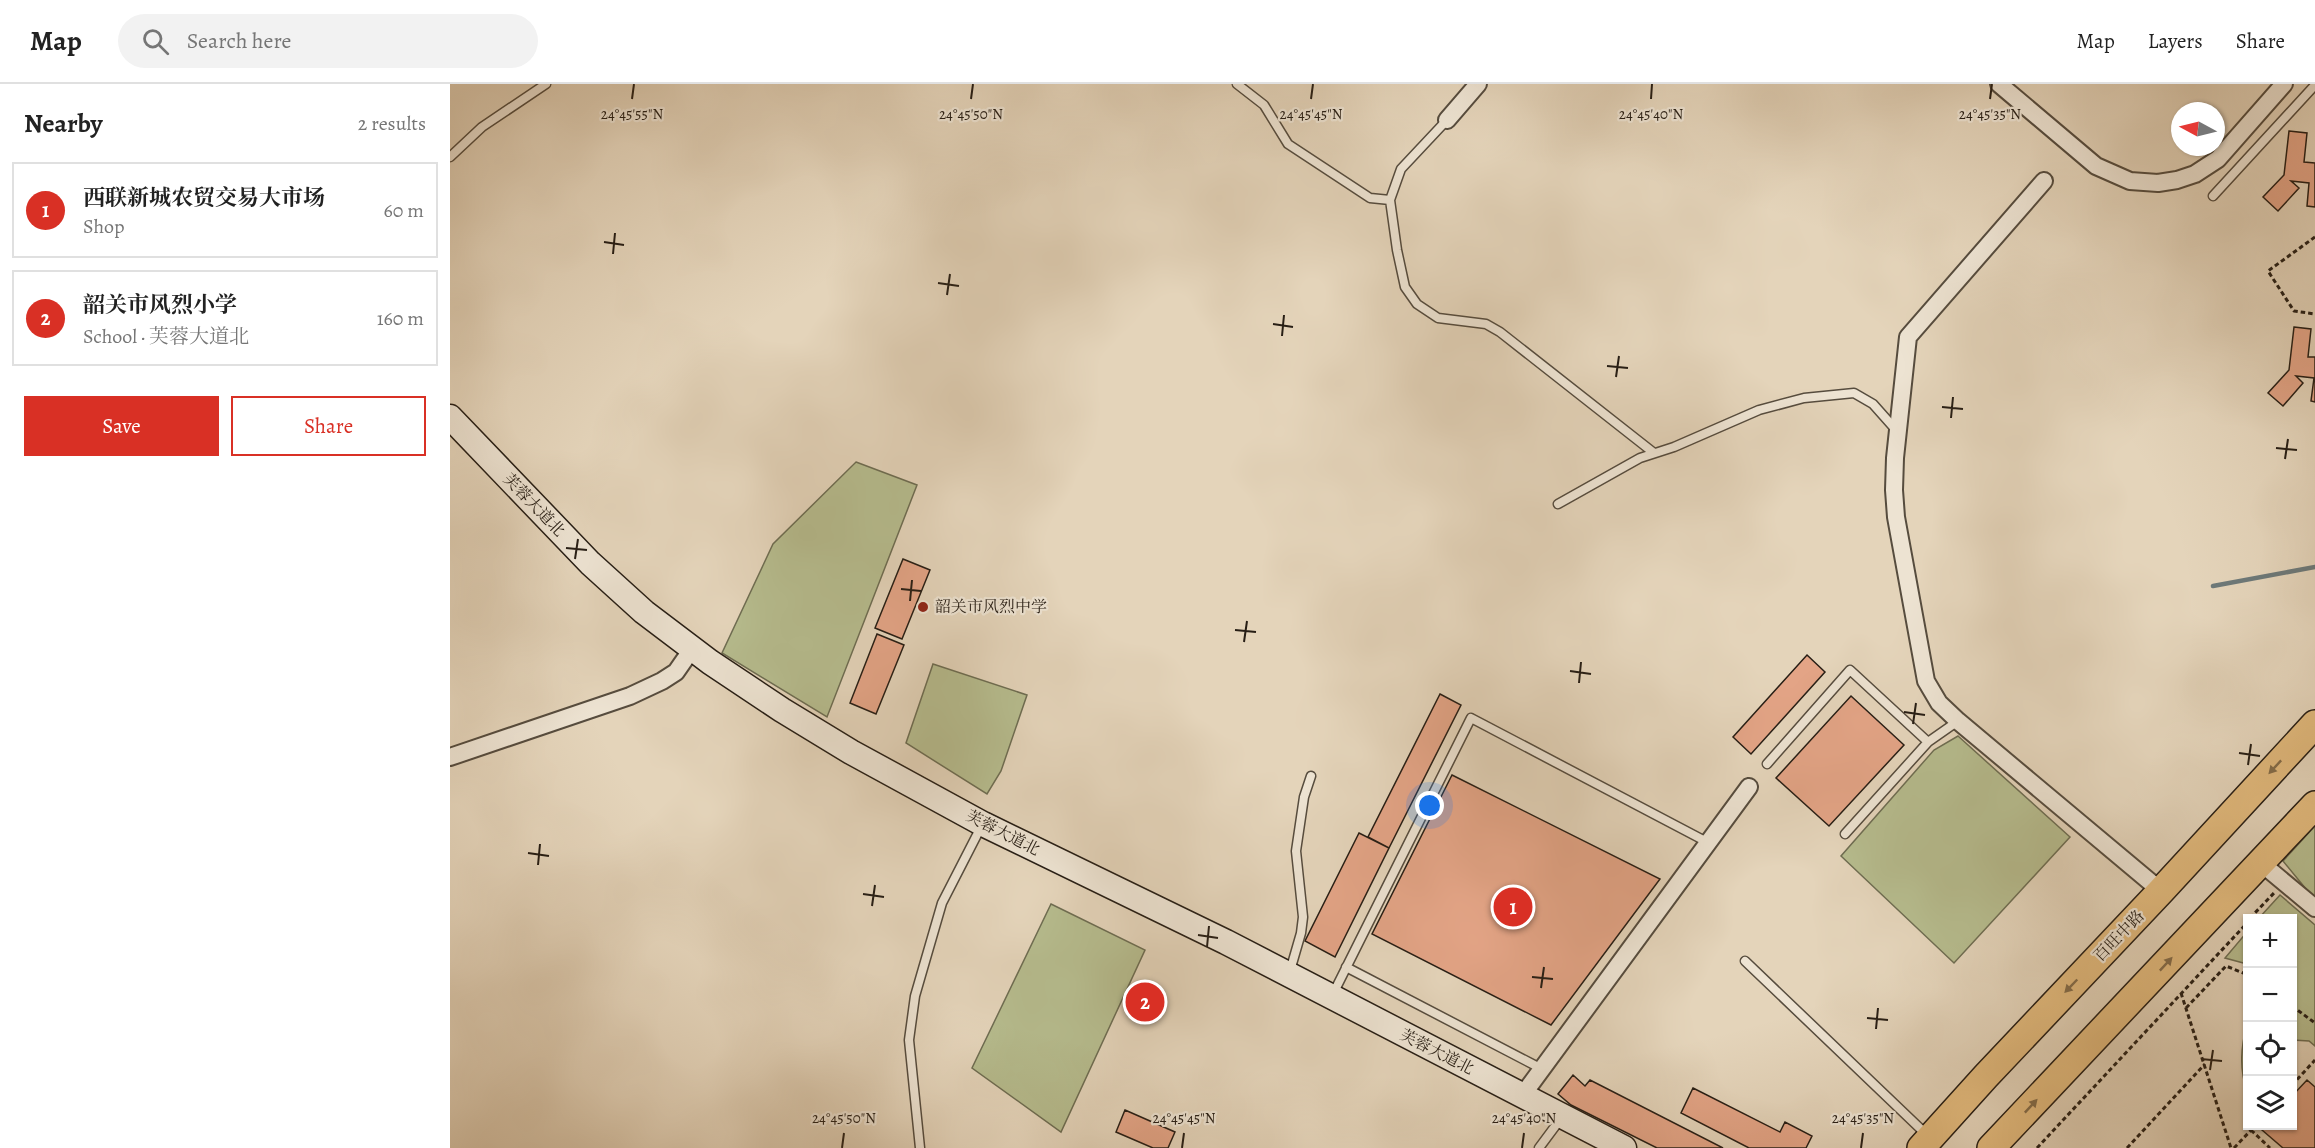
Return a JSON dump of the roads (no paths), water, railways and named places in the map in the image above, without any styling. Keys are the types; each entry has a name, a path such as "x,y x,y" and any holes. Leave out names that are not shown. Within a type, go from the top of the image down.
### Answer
{"main road":[{"name":"芙蓉大道北","path":"450,417 590,563 644,612 692,649 782,710 850,752 983,824 1226,942 1624,1148"},
{"name":"百旺中路","path":"1926,1143 2315,724"},
{"path":"1991,1148 2315,805"}],"street":[{"path":"1447,120 1478,84"},
{"path":"1999,84 2096,166 2130,181 2158,183 2195,174 2218,159 2284,84"},
{"path":"2044,181 1908,337 1894,490 1896,517 1926,681 1939,703 2161,891"},
{"path":"450,758 630,696 676,672 692,649"},
{"path":"1522,1096 1749,787"},
{"path":"2261,863 2315,908"}],"lane":[{"path":"450,157 482,127 546,84"},
{"path":"1236,84 1264,105 1288,144 1370,198 1389,200"},
{"path":"2212,196 2315,85"},
{"path":"1447,120 1401,170 1389,200 1405,287 1417,304 1438,318 1486,324 1500,332 1654,453"},
{"path":"1558,504 1640,458 1674,447 1759,410 1804,399 1854,393 1874,404 1898,432"},
{"path":"1767,764 1850,670 1928,742"},
{"path":"1331,997 1471,718 1709,843"},
{"path":"1845,834 1928,742 1958,721"},
{"path":"1289,975 1302,925 1296,851 1304,797 1311,776"},
{"path":"920,1148 909,1040 915,996 942,903 983,824"},
{"path":"1745,961 1926,1143"},
{"path":"1346,967 1542,1069"},
{"path":"1539,1148 1562,1116"}],"waterway":[{"path":"2213,586 2315,567"}],"place":[{"name":"韶关市风烈中学","path":"923,607"},
{"name":"西联新城农贸交易大市场","path":"1513,907"},
{"name":"韶关市风烈小学","path":"1145,1002"}]}
